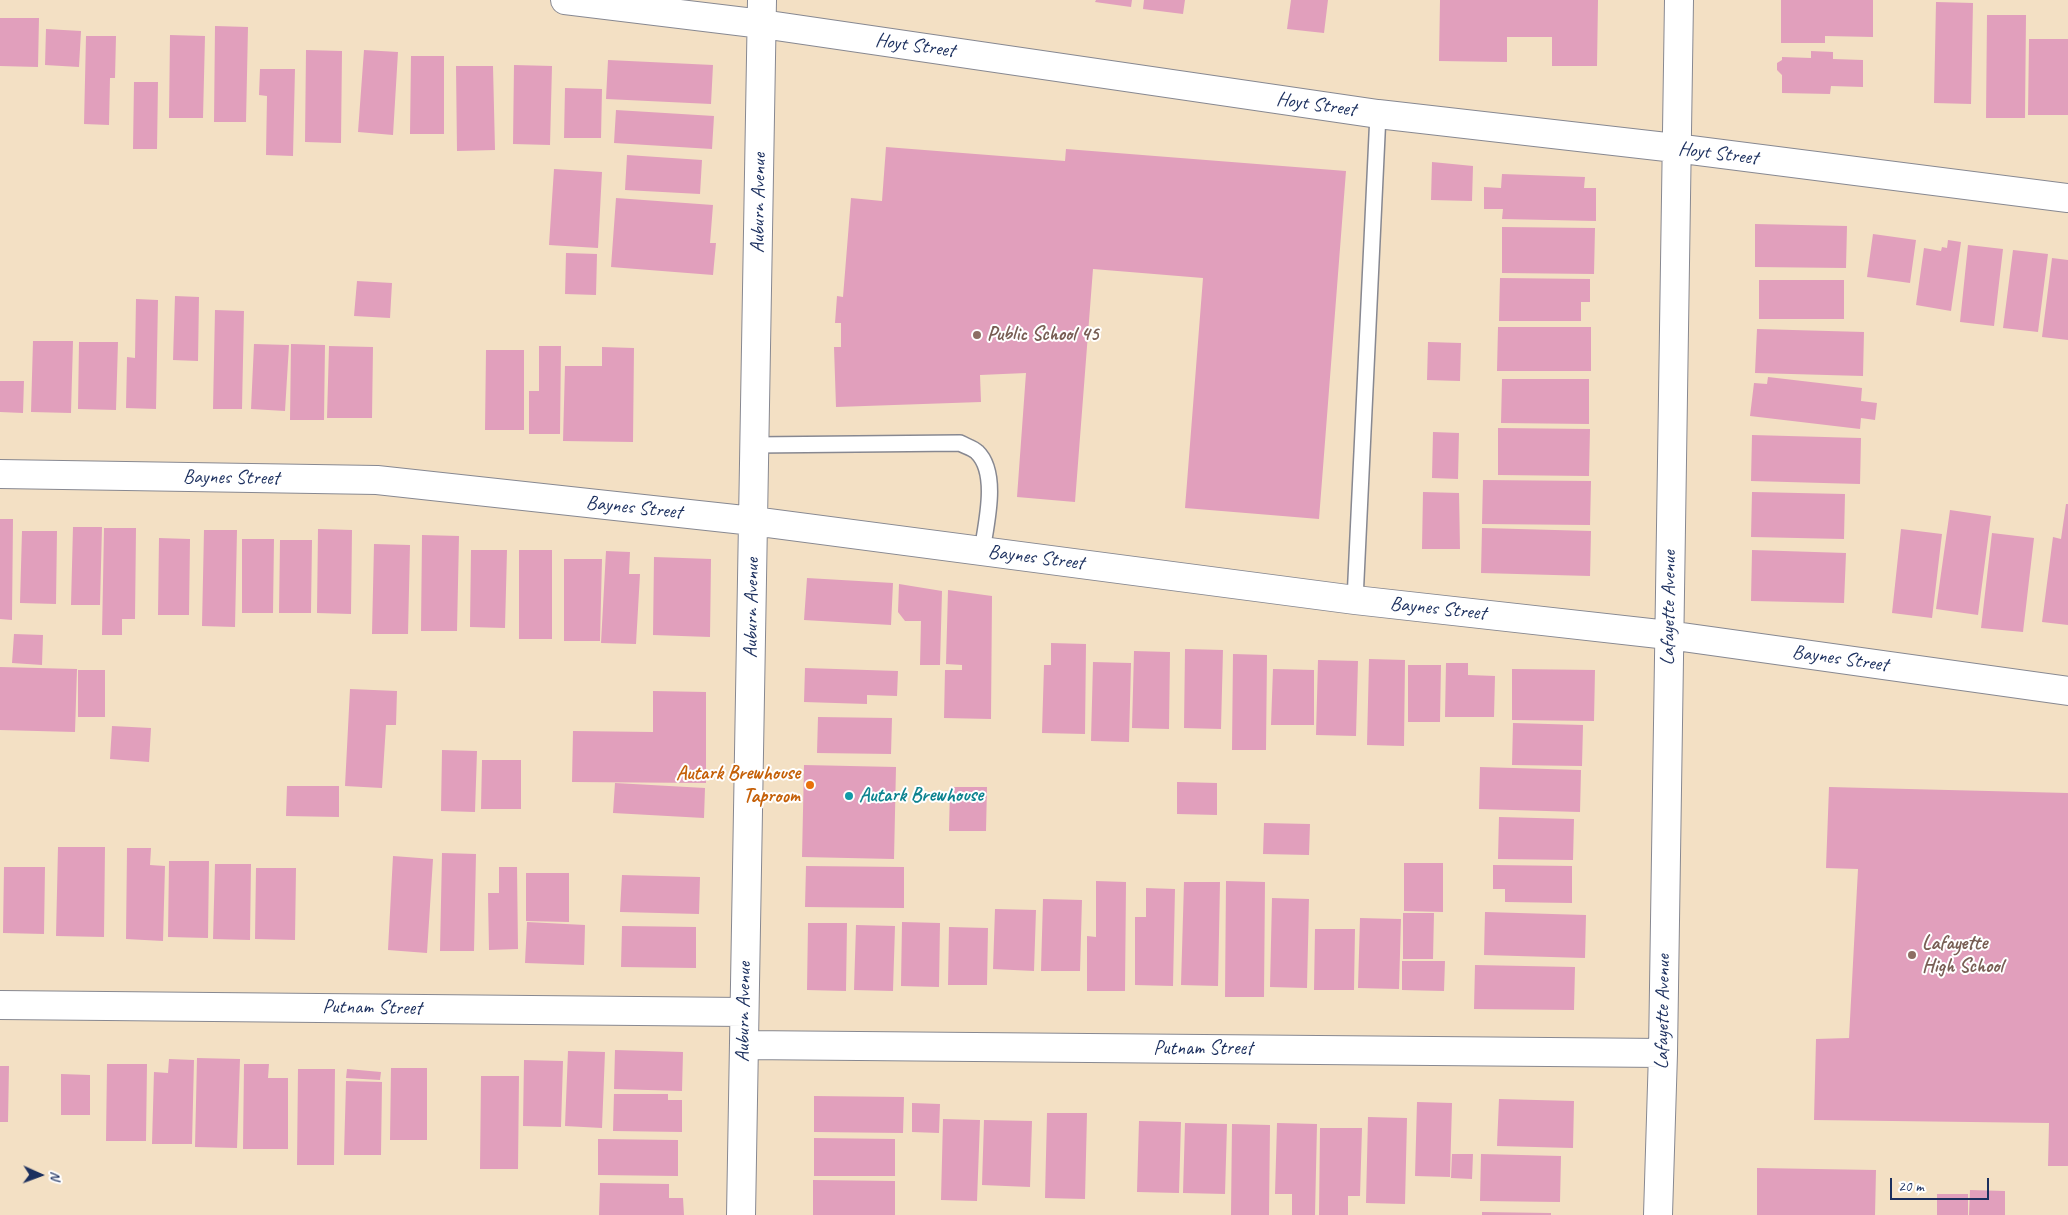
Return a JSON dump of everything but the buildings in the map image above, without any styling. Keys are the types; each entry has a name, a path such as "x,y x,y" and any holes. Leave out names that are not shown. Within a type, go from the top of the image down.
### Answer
{"street":[{"name":"Hoyt Street","path":"565,0 762,12 1378,114 1676,148 2068,198"},
{"name":"Lafayette Avenue","path":"1658,1215 1663,1053 1679,0"},
{"name":"Auburn Avenue","path":"741,1215 762,12"},
{"name":"Baynes Street","path":"0,474 377,480 753,521 1355,600 1668,635 2068,690"},
{"name":"Putnam Street","path":"0,1005 744,1012"},
{"name":"Putnam Street","path":"744,1045 1663,1053"}],"lane":[{"path":"1355,600 1378,114"},
{"path":"754,444 960,443 977,452 985,465 989,480 989,499 982,551"}],"place":[{"name":"Public School 45","path":"977,335"},
{"name":"Autark Brewhouse Taproom","path":"810,785"},
{"name":"Autark Brewhouse","path":"849,796"},
{"name":"Lafayette High School","path":"1912,955"}]}
